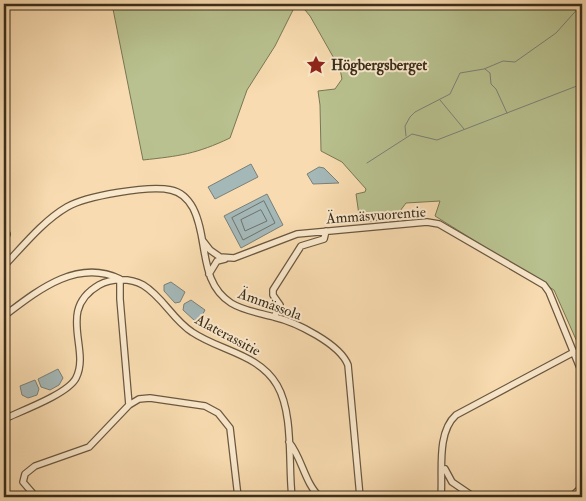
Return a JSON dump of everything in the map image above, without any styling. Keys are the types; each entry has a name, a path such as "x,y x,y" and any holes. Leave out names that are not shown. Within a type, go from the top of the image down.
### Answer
{"street":[{"name":"Ämmässola","path":"4,266 39,229 67,207 105,194 163,189 180,194 188,199 194,209 209,274 218,291 229,302 244,309 292,322 322,340 345,357 348,365 360,497"},
{"name":"Ämmäsvuorentie","path":"227,259 241,256 283,238 326,231 427,222 439,224 544,285 549,292 582,372"},
{"path":"4,228 8,234 4,242"},
{"path":"274,316 280,305 273,295 273,290 301,246 321,241 324,239 326,231"},
{"path":"201,238 210,250 227,259"},
{"path":"209,274 217,261 227,259"},
{"name":"Alaterassitie","path":"4,316 32,295 62,278 89,272 102,272 142,285 164,303 191,332 257,363 270,375 284,401 289,442 292,497"},
{"path":"4,419 65,389 76,378 80,355 75,320 83,299 99,284 120,279 120,306 129,405"},
{"path":"441,497 446,428 456,415 574,352"},
{"path":"36,497 23,482 25,474 35,466 89,447 129,405 139,399 150,398 205,406 218,412 230,428 238,497"},
{"path":"289,442 298,453 313,491 320,497"},
{"path":"443,462 452,482 474,497"},
{"path":"571,497 582,487"}],"green space":[{"path":"112,4 296,4 275,46 247,90 230,138 188,154 143,160"},
{"path":"300,4 582,4 582,353 554,290 435,216 440,201 406,203 394,219 360,222 356,194 365,192 366,189 342,162 321,151 318,91 335,89 342,79 340,69 310,16"}],"water":[{"path":"251,164 258,177 215,199 208,187"},
{"path":"319,167 324,168 339,183 313,184 307,174"},
{"path":"267,194 283,225 241,248 224,216"},
{"path":"171,282 185,292 180,302 175,303 164,291 164,285"},
{"path":"191,300 205,310 199,321 195,321 183,310 184,304"},
{"path":"58,369 63,378 59,385 50,390 41,387 38,379"},
{"path":"35,380 39,389 37,395 28,398 22,395 20,386"}],"waterway":[{"path":"406,136 405,126 410,117 415,112 450,94 460,73 484,69 503,61 515,62 556,33 582,4"},
{"path":"485,69 490,73 491,84 496,89 507,113"},
{"path":"367,163 412,134 437,140 582,84"},
{"path":"440,100 464,129"}],"place":[{"name":"Högbergsberget","path":"316,65"}]}
